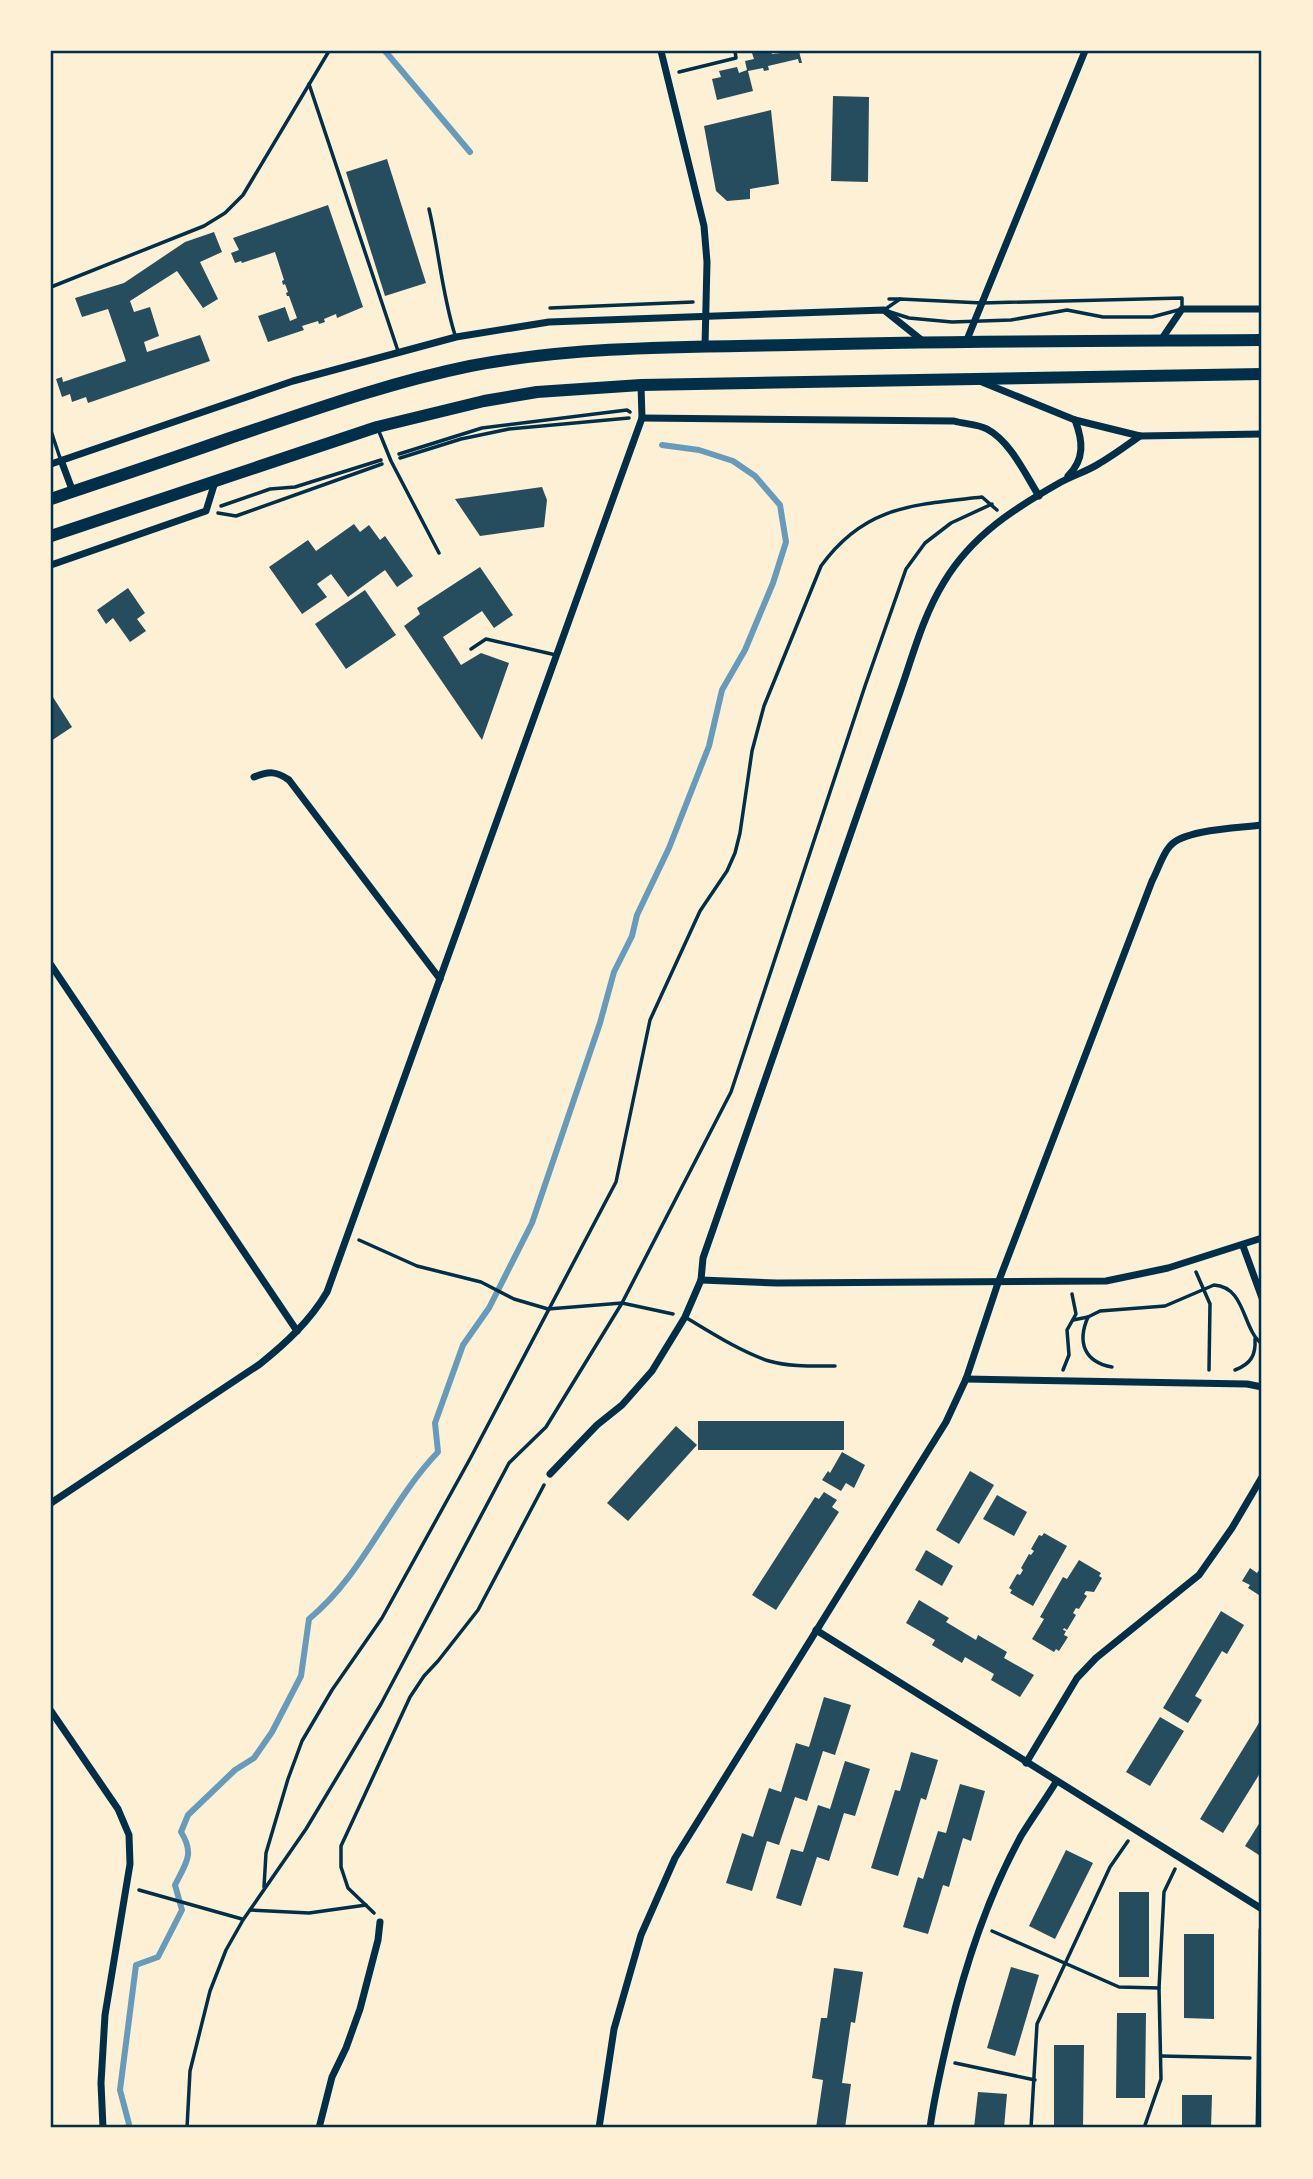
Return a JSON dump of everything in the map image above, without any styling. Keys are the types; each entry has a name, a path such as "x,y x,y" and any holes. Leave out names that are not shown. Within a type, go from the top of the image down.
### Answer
{"main road":[{"path":"51,499 303,412 378,389 469,367 561,354 705,346 1262,340"},
{"path":"51,536 377,428 484,401 537,392 641,385 1262,374"}],"street":[{"path":"661,51 704,226 707,262 705,346"},
{"path":"966,342 1086,51"},
{"path":"1160,341 1182,309 1262,309"},
{"path":"51,464 293,381 398,351 456,337 550,322 884,310 924,342"},
{"path":"973,378 1075,420 1140,436 1262,434"},
{"path":"51,1503 260,1364 315,1313 327,1292 642,418 641,385"},
{"path":"642,418 954,421 986,428 996,436 1011,451 1039,496"},
{"path":"1062,481 1075,469 1081,457 1082,439 1075,420"},
{"path":"550,1474 597,1425 622,1405 652,1371 685,1317 701,1280 703,1258 929,611 943,582 979,537 1002,518 1062,481 1099,464 1140,436"},
{"path":"61,460 73,492"},
{"path":"51,565 206,511 216,480"},
{"path":"254,777 266,772 277,772 289,780 440,979"},
{"path":"599,2128 614,2029 641,1935 675,1858 946,1422 967,1379 998,1283 1152,881 1169,847 1176,841 1197,833 1262,825"},
{"path":"51,965 297,1331"},
{"path":"701,1280 777,1283 1106,1281 1191,1261 1262,1238"},
{"path":"1243,1246 1262,1298"},
{"path":"967,1379 1247,1384 1262,1387"},
{"path":"1026,1763 1077,1678 1096,1658 1199,1575 1262,1477"},
{"path":"816,1630 1262,1909"},
{"path":"51,1711 125,1821 131,1850 105,2015 101,2083 103,2128"},
{"path":"930,2128 961,1981 981,1926 1021,1836 1056,1782"},
{"path":"319,2128 331,2077 346,2048 360,2009 380,1923"},
{"path":"1259,2128 1262,1930"}],"lane":[{"path":"51,286 204,226 225,214 243,195 329,51"},
{"path":"309,83 398,351"},
{"path":"429,209 440,259 447,311 456,337"},
{"path":"377,428 390,459 439,553"},
{"path":"51,431 61,460"},
{"path":"471,649 486,639 556,655"},
{"path":"685,1317 769,1361 835,1366"}],"path":[{"path":"667,75 736,58 734,51"},
{"path":"1182,298 1182,309 1152,317 1103,317 1067,310 1012,320 952,322 909,318 884,310 900,299 982,303 1182,298"},
{"path":"206,511 236,516 482,428 627,410 642,418"},
{"path":"206,511 270,489 295,487 461,439 509,429 642,418"},
{"path":"264,1889 266,1853 302,1741 331,1689 382,1618 471,1457 616,1182 650,1020 700,911 727,871 735,853 752,751 764,706 821,566 835,546 855,529 876,517 906,506 982,497 992,504 1002,518"},
{"path":"187,2128 190,2071 210,1991 226,1950 243,1920 306,1829 381,1704 509,1463 546,1427 622,1303 731,1092 906,569 925,543 951,523 992,504"},
{"path":"347,1235 417,1266 481,1282 514,1299 548,1309 622,1303 685,1317"},
{"path":"1191,1261 1210,1304 1209,1384"},
{"path":"1059,1382 1069,1355 1067,1330 1076,1314 1069,1282"},
{"path":"1073,1320 1100,1311 1166,1306 1214,1285 1222,1286 1235,1296 1255,1339 1262,1344"},
{"path":"1088,1317 1083,1335 1083,1345 1088,1354 1096,1363 1122,1367"},
{"path":"1235,1370 1245,1366 1253,1357 1255,1339"},
{"path":"380,1923 368,1905 348,1888 341,1867 341,1846 410,1697 478,1610 550,1474"},
{"path":"1031,2128 1037,2024 1110,1867 1136,1831"},
{"path":"1144,2128 1161,2079 1159,1988 1164,1892 1180,1858"},
{"path":"126,1886 243,1920"},
{"path":"250,1910 309,1913 368,1905"},
{"path":"981,1926 1119,1987 1159,1988"},
{"path":"1161,2056 1260,2058"},
{"path":"943,2060 1035,2080"}],"building":[{"path":"771,51 772,54 799,51 802,63 799,63 798,59 768,66 769,70 764,71 763,68 748,71 753,91 717,100 712,79 721,77 719,71 737,67 739,73 747,70 745,61 754,59 752,53"},
{"path":"833,96 869,97 868,182 831,181"},
{"path":"771,110 779,184 750,189 750,199 727,201 716,191 704,126"},
{"path":"387,159 426,283 385,296 346,172"},
{"path":"328,205 363,307 337,318 336,314 319,324 318,321 302,326 304,330 268,342 258,316 285,307 290,321 297,318 287,296 285,284 283,285 284,280 275,252 235,263 231,253 239,250 233,238"},
{"path":"214,232 222,252 200,262 218,299 203,308 177,271 130,301 134,312 150,307 159,336 144,342 147,352 200,335 210,361 88,403 86,397 72,402 70,394 62,397 56,379 62,377 63,382 126,361 108,309 82,317 75,298 124,283 185,242"},
{"path":"542,487 547,500 544,527 480,536 455,499"},
{"path":"354,524 360,532 369,525 380,540 385,536 413,576 397,587 385,570 348,597 331,574 317,584 327,597 302,614 269,567 308,540 316,551"},
{"path":"480,567 513,615 494,628 482,611 443,637 461,665 481,653 509,663 482,740 404,626 420,614 417,608"},
{"path":"128,588 145,613 137,619 146,631 130,642 113,618 106,624 97,610"},
{"path":"365,590 396,635 346,669 315,624"},
{"path":"51,694 72,727 51,741"},
{"path":"698,1421 844,1421 844,1450 698,1450"},
{"path":"676,1426 697,1445 628,1521 607,1503"},
{"path":"842,1452 865,1465 854,1488 846,1483 841,1491 822,1480 828,1471 830,1473"},
{"path":"970,1471 994,1485 959,1544 936,1530"},
{"path":"824,1492 837,1500 832,1507 839,1512 776,1610 752,1595 815,1497 819,1499"},
{"path":"997,1495 1027,1512 1014,1536 983,1519"},
{"path":"1044,1533 1067,1546 1033,1606 1010,1593 1012,1590 1009,1588 1017,1574 1020,1575 1023,1570 1021,1568 1029,1554 1034,1551 1031,1549 1039,1535"},
{"path":"926,1550 953,1566 942,1586 915,1570"},
{"path":"1079,1560 1101,1573 1099,1576 1102,1578 1094,1592 1086,1591 1084,1594 1087,1596 1073,1613 1076,1615 1067,1630 1063,1630 1068,1637 1059,1651 1056,1649 1054,1652 1032,1639 1044,1619 1040,1617 1063,1577 1067,1579"},
{"path":"1250,1568 1257,1573 1260,1569 1262,1571 1262,1597 1242,1581"},
{"path":"919,1600 949,1618 946,1622 976,1640 978,1635 1007,1652 1004,1658 1034,1675 1020,1697 991,1680 994,1674 965,1657 962,1663 932,1645 935,1640 906,1623"},
{"path":"1221,1611 1244,1625 1227,1654 1222,1651 1195,1696 1202,1700 1188,1723 1163,1708"},
{"path":"824,1697 851,1705 835,1755 823,1751 807,1801 795,1797 779,1845 767,1841 752,1891 726,1883 742,1833 753,1837 769,1788 781,1792 796,1743 809,1747"},
{"path":"1160,1717 1184,1731 1150,1786 1126,1772"},
{"path":"1262,1718 1262,1770 1223,1833 1200,1819"},
{"path":"911,1752 938,1760 926,1800 921,1798 898,1876 871,1868 895,1790 900,1791"},
{"path":"845,1761 870,1769 855,1816 844,1813 829,1861 817,1857 801,1906 776,1898 791,1849 803,1852 818,1805 830,1809"},
{"path":"960,1784 985,1791 971,1841 963,1838 949,1887 943,1885 928,1934 903,1927 918,1877 923,1879 938,1831 946,1833"},
{"path":"1262,1819 1262,1857 1245,1846"},
{"path":"1066,1850 1093,1863 1055,1939 1029,1926"},
{"path":"1119,1892 1149,1892 1149,1977 1119,1977"},
{"path":"1184,1934 1214,1934 1214,2019 1184,2018"},
{"path":"1011,1967 1039,1975 1015,2056 987,2048"},
{"path":"834,1968 863,1972 855,2023 851,2022 842,2083 851,2084 845,2128 816,2128 823,2080 812,2078 821,2018 827,2018"},
{"path":"1117,2013 1146,2013 1145,2098 1116,2098"},
{"path":"1054,2045 1084,2045 1083,2128 1054,2128"},
{"path":"978,2092 1007,2094 1004,2128 974,2128"},
{"path":"1182,2095 1212,2095 1211,2128 1182,2128"}],"waterway":[{"path":"385,51 470,152"},
{"path":"128,2128 120,2090 136,1965 158,1957 182,1910 175,1885 183,1871 188,1853 188,1846 181,1832 188,1815 235,1770 254,1758 272,1732 301,1676 309,1619 345,1581 405,1493 438,1452 435,1423 463,1345 489,1308 532,1223 600,1023 614,972 669,848 709,746 722,690 745,650 773,583 786,542 780,505 755,476 733,461 699,450 662,445"}]}
